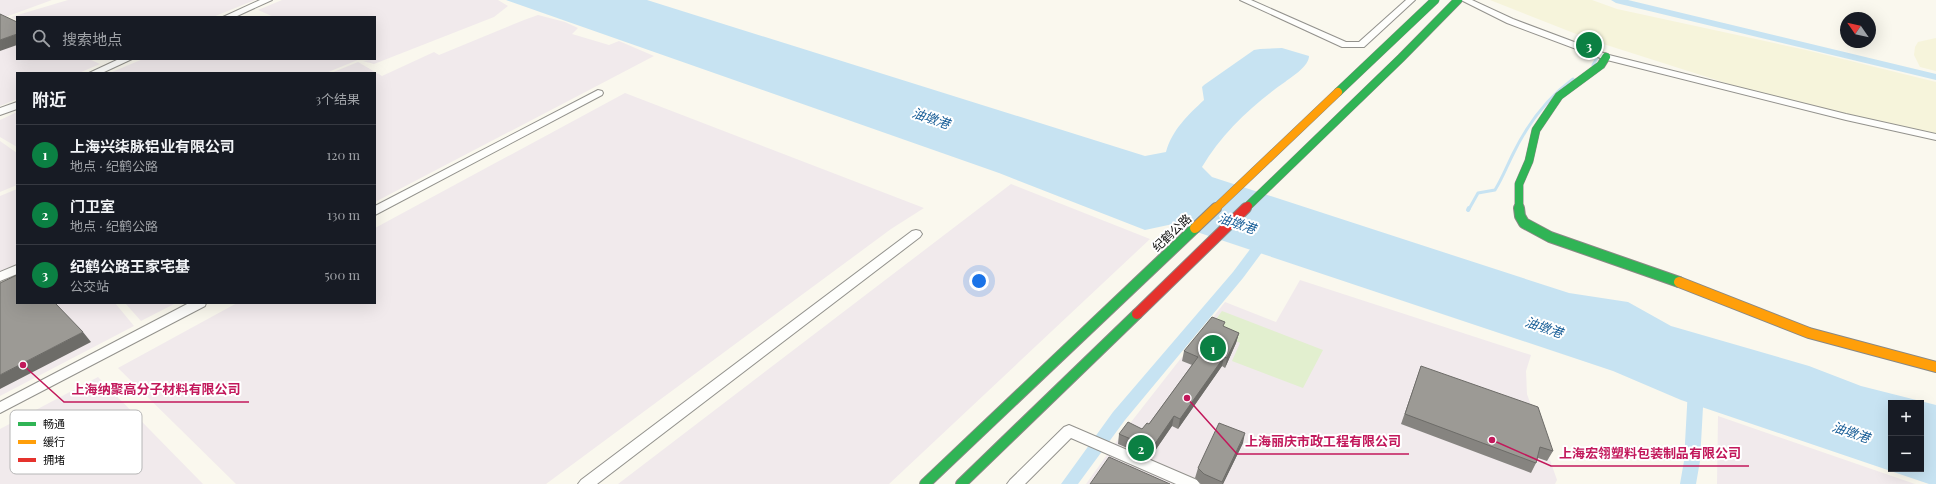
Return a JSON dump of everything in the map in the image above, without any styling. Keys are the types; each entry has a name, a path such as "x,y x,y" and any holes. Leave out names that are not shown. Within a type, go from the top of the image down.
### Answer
{"main road":[{"name":"纪鹤公路","path":"925,484 1381,53 1435,0"},
{"path":"961,484 1401,58 1458,0"},
{"path":"1606,57 1601,65 1559,96 1543,117 1536,130 1529,161 1519,184 1518,196 1520,216 1524,223 1532,229 1550,237 1703,291 1808,333 1936,367"}],"street":[{"path":"229,16 268,0"},
{"path":"1244,0 1345,45 1355,46 1361,45 1411,0"},
{"path":"1465,0 1510,21 1606,57 1846,117 1936,137"},
{"path":"96,72 125,60"},
{"path":"376,210 598,93"},
{"path":"0,112 16,105"},
{"path":"586,484 916,234"},
{"path":"0,277 16,269"},
{"path":"0,408 198,304"},
{"path":"1015,484 1069,431 1192,484"}],"shaded area":[{"path":"0,0 52,0 0,19"},
{"path":"68,0 255,0 215,16 16,16 16,20 11,17"},
{"path":"282,0 498,0 508,6 494,17 374,64 363,61 376,60 376,16 272,16 258,10"},
{"path":"1490,0 1592,0 1617,9 1806,50 1936,82 1936,135 1846,115 1732,85 1594,41"},
{"path":"538,15 565,22 578,28 572,34 609,45 619,41 654,56 376,201 376,72 382,76 434,52 439,55"},
{"path":"0,20 16,23 16,60 91,60 100,64 81,72 16,72 16,99 0,106"},
{"path":"1936,38 1936,71 1920,67 1914,55 1915,47 1918,42"},
{"path":"141,60 358,60 328,72 112,72"},
{"path":"358,62 375,72 333,72"},
{"path":"625,93 924,208 891,229 546,484 236,484 118,368 235,304 376,304 376,227"},
{"path":"16,112 16,146 0,137 0,120"},
{"path":"0,141 16,152 16,185 0,192"},
{"path":"1011,184 1150,239 889,484 618,484"},
{"path":"16,189 16,264 0,272 0,196"},
{"path":"1300,280 1531,355 1526,371 1527,394 1557,480 1555,484 1086,484 1124,431 1225,302 1276,322"},
{"path":"0,289 16,302 16,304 116,304 134,326 0,396"},
{"path":"126,304 174,304 141,321"},
{"path":"98,377 130,410 36,410"},
{"path":"1718,416 1915,484 1717,484"},
{"path":"142,422 203,484 0,484 0,429 10,424 10,474 142,474"}],"green space":[{"path":"1222,311 1323,350 1303,388 1232,361 1240,343 1211,326"}],"water":[{"name":"油墩港","path":"506,0 647,0 1145,156 1166,152 1176,130 1204,100 1202,87 1204,85 1254,50 1282,48 1309,56 1308,60 1292,77 1261,100 1239,120 1219,142 1202,167 1212,177 1569,293 1628,302 1671,326 1809,366 1861,386 1916,400 1888,400 1888,470 1681,400 1613,371 1173,224 1145,230 999,173"},
{"path":"1924,402 1936,405 1936,484 1929,484 1894,472 1924,472"}],"building":[{"path":"0,14 16,22 16,34 0,40"},
{"path":"16,275 16,304 56,304 83,332 0,375 0,283"},
{"path":"1212,317 1225,322 1223,326 1239,333 1227,358 1224,357 1180,419 1174,416 1152,448 1119,434 1128,422 1142,429 1147,423 1149,424 1198,357 1184,351"},
{"path":"1421,366 1538,407 1553,451 1540,447 1536,463 1405,414"},
{"path":"1219,423 1245,433 1222,482 1204,474 1198,468"},
{"path":"1109,457 1170,484 1090,484"}],"waterway":[{"path":"1616,0 1936,77"},
{"path":"1593,65 1597,58"},
{"path":"1469,209 1478,193 1495,190 1525,132 1538,112 1554,95 1573,79"},
{"path":"1069,484 1119,416 1238,275 1256,251"},
{"path":"1688,484 1692,461 1696,389"}],"traffic: fast":[{"path":"1338,92 1435,0"},
{"path":"1248,206 1401,58 1458,0"},
{"path":"1606,57 1601,65 1559,96 1536,130 1529,161 1519,184 1518,196 1520,216 1524,223 1550,237 1679,282"},
{"path":"925,484 1195,228"},
{"path":"961,484 1137,314"}],"traffic: slow":[{"path":"1195,228 1338,92"},
{"path":"1679,282 1809,333 1936,367"}],"traffic: jam":[{"path":"1137,314 1248,206"}],"place":[{"name":"纪鹤公路王家宅基","path":"1589,45"},
{"name":"上海兴柒脉铝业有限公司","path":"1213,348"},
{"name":"上海纳聚高分子材料有限公司","path":"23,365"},
{"name":"上海丽庆市政工程有限公司","path":"1187,398"},
{"name":"上海宏翎塑料包装制品有限公司","path":"1492,440"},
{"name":"门卫室","path":"1141,448"}]}
